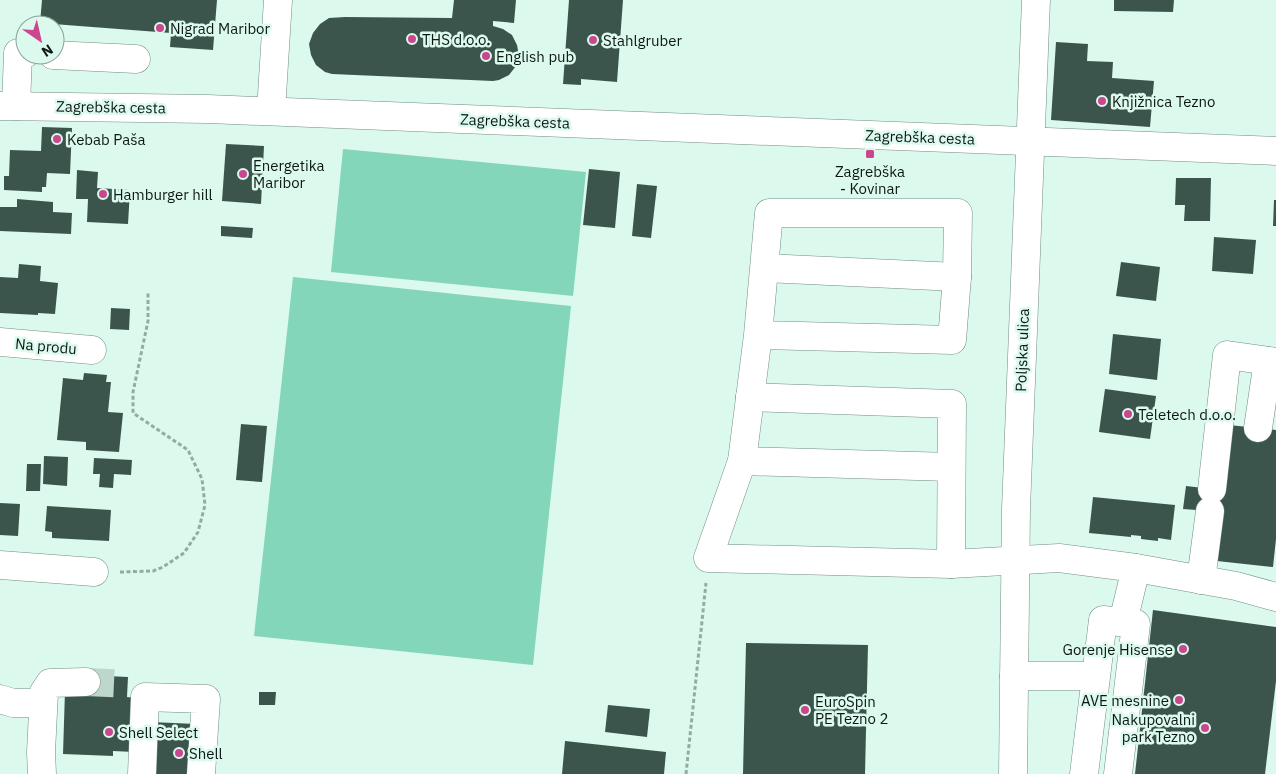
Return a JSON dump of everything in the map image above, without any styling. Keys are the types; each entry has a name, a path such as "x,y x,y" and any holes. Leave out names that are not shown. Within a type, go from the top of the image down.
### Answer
{"street":[{"path":"270,111 278,0"},
{"path":"1031,141 1036,0"},
{"path":"65,56 136,59"},
{"path":"8,106 16,65"},
{"name":"Zagrebška cesta","path":"8,106 270,111 1276,151"},
{"name":"Poljska ulica","path":"1013,774 1016,509 1031,141"},
{"path":"758,335 952,340 957,277 958,213 769,214 758,335 742,461 708,558 951,564 1059,558 1136,568 1236,586 1276,596"},
{"path":"765,268 957,277"},
{"name":"Na produ","path":"0,342 92,350"},
{"path":"1201,580 1228,355 1272,361 1258,428"},
{"path":"750,397 952,404 951,564"},
{"path":"742,461 951,467"},
{"path":"0,565 94,572"},
{"path":"1123,622 1136,568"},
{"path":"1084,774 1103,620 1136,624 1118,774"},
{"path":"1014,676 1095,676"},
{"path":"42,774 41,752 44,692 50,684 86,682"},
{"path":"142,774 137,690 206,699 201,774"},
{"path":"0,699 13,703 43,703"}],"path":[{"path":"94,572 153,571 163,567 184,553 198,532 205,505 202,479 188,450 133,413 134,392 148,321 148,292"},
{"path":"686,774 708,558"}],"green space":[{"path":"343,149 586,172 573,296 331,272"},
{"path":"293,277 571,306 533,665 254,636"}],"building":[{"name":"Nigrad Maribor","path":"42,0 217,0 213,50 170,47 171,33 65,25 65,15 41,15"},
{"name":"THS d.o.o.","path":"454,0 516,0 514,23 493,21 493,26 503,29 512,35 517,45 519,56 516,66 509,75 493,81 332,74 325,72 316,65 311,55 309,44 313,33 320,24 329,18 452,18"},
{"name":"Stahlgruber","path":"569,0 623,0 617,82 581,79 581,85 563,84"},
{"path":"1114,0 1174,0 1173,12 1114,11"},
{"name":"Knjižnica Tezno","path":"1056,42 1088,44 1087,61 1113,62 1112,78 1154,81 1150,127 1051,120"},
{"path":"42,127 72,128 70,174 47,173 46,187 42,187 42,192 4,190 4,176 9,176 10,150 41,151"},
{"name":"Energetika Maribor","path":"226,144 264,146 261,204 222,201"},
{"path":"589,169 620,172 615,228 583,225"},
{"name":"Hamburger hill","path":"77,170 98,172 97,188 130,190 128,224 87,222 88,199 76,199"},
{"path":"1176,178 1211,178 1210,221 1184,221 1185,205 1175,205"},
{"path":"637,184 657,186 651,238 632,236"},
{"path":"17,199 53,202 53,212 72,213 71,234 0,231 0,207 17,207"},
{"path":"1274,200 1276,200 1276,226 1273,226"},
{"path":"221,226 253,228 252,238 221,236"},
{"path":"1214,237 1256,240 1253,274 1212,271"},
{"path":"1121,262 1160,267 1156,301 1116,296"},
{"path":"19,264 41,266 40,281 58,283 55,314 0,313 0,277 18,278"},
{"path":"111,308 130,309 129,330 110,329"},
{"path":"1113,334 1161,339 1157,380 1109,374"},
{"path":"84,373 107,375 106,382 111,382 108,412 123,413 119,452 86,450 86,442 57,440 63,378 83,380"},
{"name":"Teletech d.o.o.","path":"1105,389 1156,396 1150,439 1099,432"},
{"path":"241,424 267,426 262,482 236,480"},
{"path":"1229,425 1276,430 1276,539 1273,567 1217,561 1210,511 1183,509 1186,486 1212,489"},
{"path":"44,456 68,457 67,486 43,484"},
{"path":"94,458 132,460 131,475 114,474 113,488 99,487 100,474 93,474"},
{"path":"27,464 41,464 40,491 26,491"},
{"path":"1093,497 1175,505 1171,540 1158,538 1158,541 1141,539 1141,536 1131,535 1131,537 1089,533"},
{"path":"0,503 20,504 18,536 0,535"},
{"path":"47,506 111,510 109,541 52,538 52,532 45,531"},
{"name":"Nakupovalni park Tezno","path":"1153,610 1276,627 1276,681 1265,774 1135,774"},
{"name":"EuroSpin PE Tezno 2","path":"746,643 868,645 865,774 743,774"},
{"path":"86,675 128,677 127,697 136,698 151,722 196,724 193,774 154,774 155,753 113,751 113,756 63,754 65,691"},
{"path":"259,692 276,692 275,705 259,705"},
{"path":"608,705 650,709 647,737 605,732"},
{"path":"565,741 666,752 664,774 562,774"}],"tunnel":[{"path":"86,682 128,684"}],"place":[{"name":"Nigrad Maribor","path":"160,28"},
{"name":"THS d.o.o.","path":"412,39"},
{"name":"Stahlgruber","path":"593,40"},
{"name":"English pub","path":"486,56"},
{"name":"Knjižnica Tezno","path":"1102,101"},
{"name":"Kebab Paša","path":"57,139"},
{"name":"Zagrebška - Kovinar","path":"870,154"},
{"name":"Energetika Maribor","path":"243,174"},
{"name":"Hamburger hill","path":"103,194"},
{"name":"Teletech d.o.o.","path":"1128,414"},
{"name":"Gorenje Hisense","path":"1183,649"},
{"name":"AVE mesnine","path":"1179,700"},
{"name":"EuroSpin PE Tezno 2","path":"805,710"},
{"name":"Nakupovalni park Tezno","path":"1205,728"},
{"name":"Shell Select","path":"109,732"},
{"name":"Shell","path":"179,753"}]}
